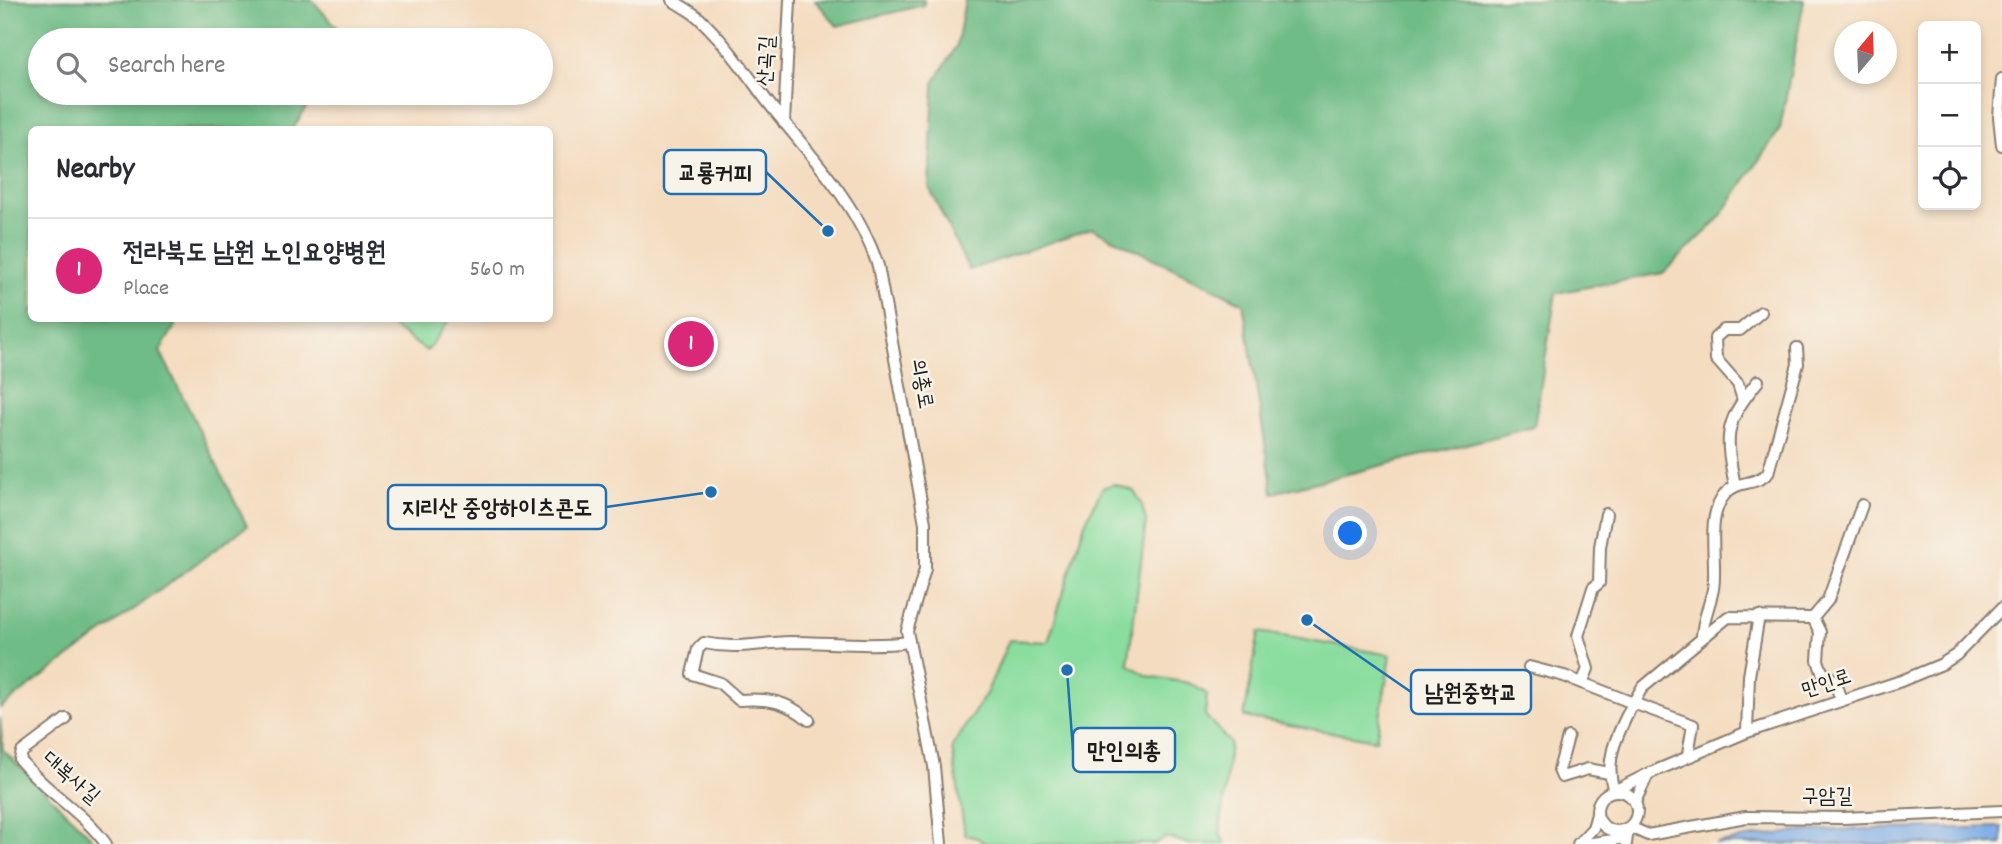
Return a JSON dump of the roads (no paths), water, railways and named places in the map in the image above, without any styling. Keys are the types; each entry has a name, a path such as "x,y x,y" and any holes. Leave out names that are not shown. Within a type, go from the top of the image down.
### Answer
{"street":[{"name":"의총로","path":"672,0 698,16 720,40 857,217 871,242 878,266 922,504 927,547 921,589 907,631 932,756 941,844"},
{"name":"산곡길","path":"784,123 790,0"},
{"path":"2002,79 1999,117 2002,145"},
{"path":"1743,400 1738,383 1716,359 1716,338 1724,330 1740,330 1761,312"},
{"path":"1702,636 1703,621 1713,589 1716,513 1723,496 1735,485 1760,481 1768,473 1798,364 1797,348"},
{"path":"1735,485 1728,439 1730,422 1758,381"},
{"path":"1813,618 1828,600 1862,505"},
{"path":"1582,683 1588,669 1578,636 1593,588 1599,583 1600,547 1606,514"},
{"name":"만인로","path":"1614,791 1688,754 1942,664 1968,644 2002,608"},
{"path":"1746,732 1749,676 1759,616"},
{"path":"1614,791 1609,772 1612,746 1642,688 1728,617 1813,618"},
{"path":"1813,618 1820,632 1818,660 1822,672 1834,680 1841,700"},
{"path":"809,720 792,706 766,699 739,699 720,683 692,674 698,649 704,643 736,648 786,642 876,646 909,642"},
{"path":"1529,667 1582,683 1693,725 1688,754"},
{"name":"대복사길","path":"66,719 22,752 20,761 39,783 90,822 106,844"},
{"path":"1568,737 1559,770 1562,777 1588,769 1609,772"},
{"path":"1635,802 1648,774"},
{"path":"1578,844 1593,828 1601,798 1614,791 1629,794 1635,802 1637,813 1631,825 1619,838 1586,844"},
{"name":"구암길","path":"1631,825 1654,834 1746,817 1843,818 2002,811"},
{"path":"1597,814 1600,822 1619,838"}],"water":[{"path":"2002,827 2002,844 1715,844 1750,837 1822,830"}],"place":[{"name":"교룡커피","path":"828,231"},
{"name":"전라북도 남원 노인요양병원","path":"691,344"},
{"name":"지리산 중앙하이츠콘도","path":"711,492"},
{"name":"남원중학교","path":"1307,620"},
{"name":"만인의총","path":"1067,670"}]}
